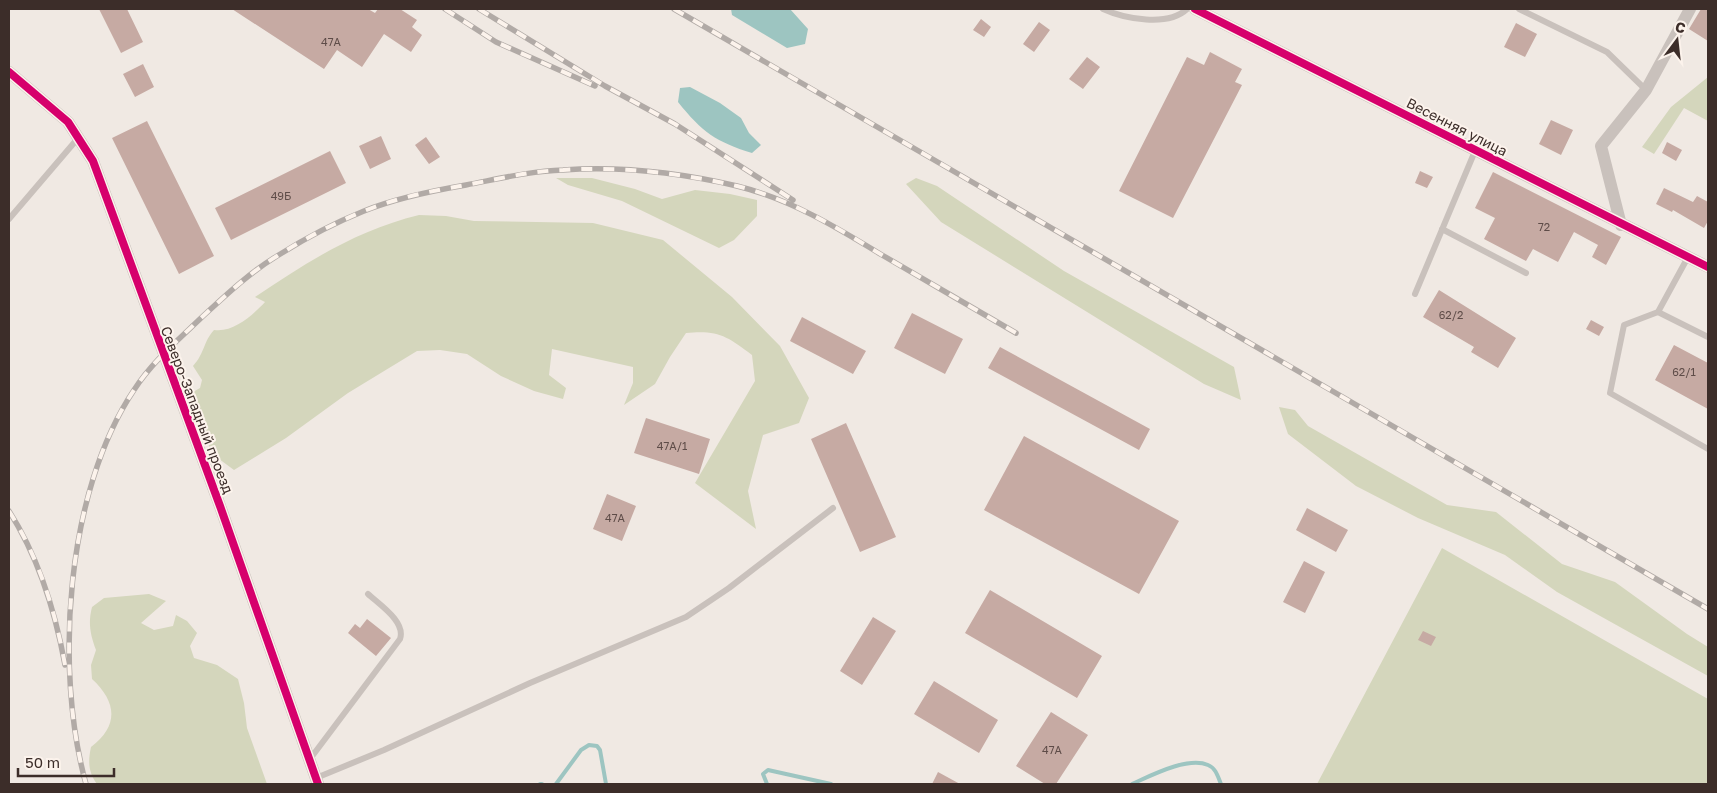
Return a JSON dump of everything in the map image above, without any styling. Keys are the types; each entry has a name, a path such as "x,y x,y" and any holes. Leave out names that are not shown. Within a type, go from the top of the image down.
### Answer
{"street":[{"name":"Весенняя улица","path":"1196,9 1621,225 1708,267"},
{"path":"1621,225 1601,146 1646,90 1690,9"},
{"name":"Северо-Западный проезд","path":"9,72 56,111 79,137 100,177 317,781"}],"lane":[{"path":"1103,9 1135,17 1165,19 1182,13 1187,9"},
{"path":"1519,9 1607,52 1646,90"},
{"path":"9,219 79,137"},
{"path":"1415,294 1475,151"},
{"path":"1442,230 1526,273"},
{"path":"1688,257 1658,312 1624,325 1610,393 1708,449"},
{"path":"1658,312 1708,337"},
{"path":"317,781 530,683 686,617 729,588 834,508"},
{"path":"310,760 400,639 402,632 399,624 368,594"}],"green space":[{"path":"1708,77 1708,121 1684,108 1654,154 1642,147 1671,107"},
{"path":"556,178 592,178 635,189 662,199 695,190 730,194 757,200 757,216 734,240 719,248 622,201 568,185"},
{"path":"916,178 937,186 1064,271 1234,367 1241,400 1204,384 941,222 906,184"},
{"path":"419,215 446,216 474,221 593,223 663,240 732,297 780,346 809,398 799,423 763,435 748,491 756,529 695,483 755,381 752,355 729,339 706,332 686,333 655,384 624,405 633,383 633,367 552,349 549,375 566,388 563,399 534,391 501,376 467,354 440,350 417,351 348,393 286,438 234,470 211,453 193,392 200,388 202,380 193,366 200,357 214,330 228,329 242,322 265,302 255,297 333,248 375,229"},
{"path":"1279,407 1295,410 1308,426 1447,505 1496,512 1562,564 1615,582 1708,647 1708,676 1557,592 1505,555 1418,518 1356,486 1288,434"},
{"path":"1442,548 1708,699 1708,784 1317,784"},
{"path":"149,594 166,601 141,623 154,630 173,626 176,615 187,621 197,633 190,646 194,658 217,665 238,679 244,703 247,728 267,784 97,784 94,780 89,757 91,747 106,731 111,714 106,696 92,679 91,665 96,650 90,628 92,607 104,598"}],"water":[{"path":"731,9 790,9 808,29 805,44 787,48 732,15"},
{"path":"690,87 720,103 741,118 749,133 761,145 752,153 729,145 710,135 678,102 680,88"}],"building":[{"path":"99,9 127,9 143,42 121,53"},
{"path":"232,9 368,9 375,13 378,9 400,9 417,20 412,27 422,35 411,52 384,34 362,67 337,50 324,69"},
{"path":"1701,9 1708,9 1708,41 1689,29"},
{"path":"981,19 991,27 984,37 973,30"},
{"path":"1039,22 1050,30 1034,52 1023,44"},
{"path":"1516,23 1537,34 1525,57 1504,47"},
{"path":"1210,52 1242,69 1235,82 1242,85 1173,218 1119,191 1187,57 1204,65"},
{"path":"1087,57 1100,67 1083,89 1069,79"},
{"path":"143,64 154,87 135,97 123,74"},
{"path":"1551,120 1573,130 1561,155 1539,144"},
{"path":"147,121 214,256 179,274 112,138"},
{"path":"381,136 391,159 370,169 359,146"},
{"path":"426,137 440,157 429,164 415,145"},
{"path":"1667,142 1682,150 1676,161 1662,153"},
{"path":"330,151 346,183 231,240 215,208"},
{"path":"1420,171 1433,177 1427,188 1415,183"},
{"path":"1493,172 1621,237 1606,265 1592,257 1598,245 1574,232 1558,262 1533,249 1526,261 1484,239 1495,218 1475,208"},
{"path":"1664,188 1693,202 1697,196 1708,202 1708,221 1704,228 1673,210 1672,212 1656,204"},
{"path":"1439,290 1516,338 1498,368 1471,352 1474,347 1423,317"},
{"path":"912,313 963,339 945,374 894,348"},
{"path":"802,317 866,351 853,374 790,341"},
{"path":"1591,320 1604,327 1599,336 1586,329"},
{"path":"1674,345 1708,363 1708,409 1655,380"},
{"path":"1000,347 1150,429 1139,450 988,368"},
{"path":"646,418 710,439 699,474 634,453"},
{"path":"846,423 896,537 860,552 811,439"},
{"path":"1024,436 1179,521 1139,594 984,510"},
{"path":"607,494 636,506 622,541 593,529"},
{"path":"1307,508 1348,530 1336,552 1296,530"},
{"path":"1304,561 1325,572 1305,613 1283,602"},
{"path":"990,590 1102,656 1077,698 965,633"},
{"path":"873,617 896,631 862,685 840,671"},
{"path":"367,619 391,638 376,656 348,633 355,624 360,628"},
{"path":"1423,631 1436,637 1431,646 1418,640"},
{"path":"934,681 998,720 979,753 914,714"},
{"path":"1051,712 1088,735 1056,784 1045,784 1016,766"},
{"path":"938,772 960,784 932,784"}],"waterway":[{"path":"556,784 581,750 589,745 597,746 600,750 606,784"},
{"path":"1132,784 1169,768 1190,763 1200,763 1213,768 1221,784"},
{"path":"767,784 763,774 768,770 831,784"}],"railway":[{"path":"445,9 496,42 595,86"},
{"path":"479,9 605,86 675,124 793,200"},
{"path":"674,9 1708,609"},
{"path":"86,784 76,738 70,688 69,635 72,582 80,529 93,478 111,431 141,380 165,352 201,318 237,285 257,270 298,243 330,226 376,206 401,199 538,172 606,169 694,177 737,186 776,198 794,206 847,234 1016,333"},
{"path":"9,511 29,547 51,604 65,665"}],"cycle path":[{"path":"1195,9 1708,267"},
{"path":"9,72 68,122 93,161 220,506 318,784"}]}
